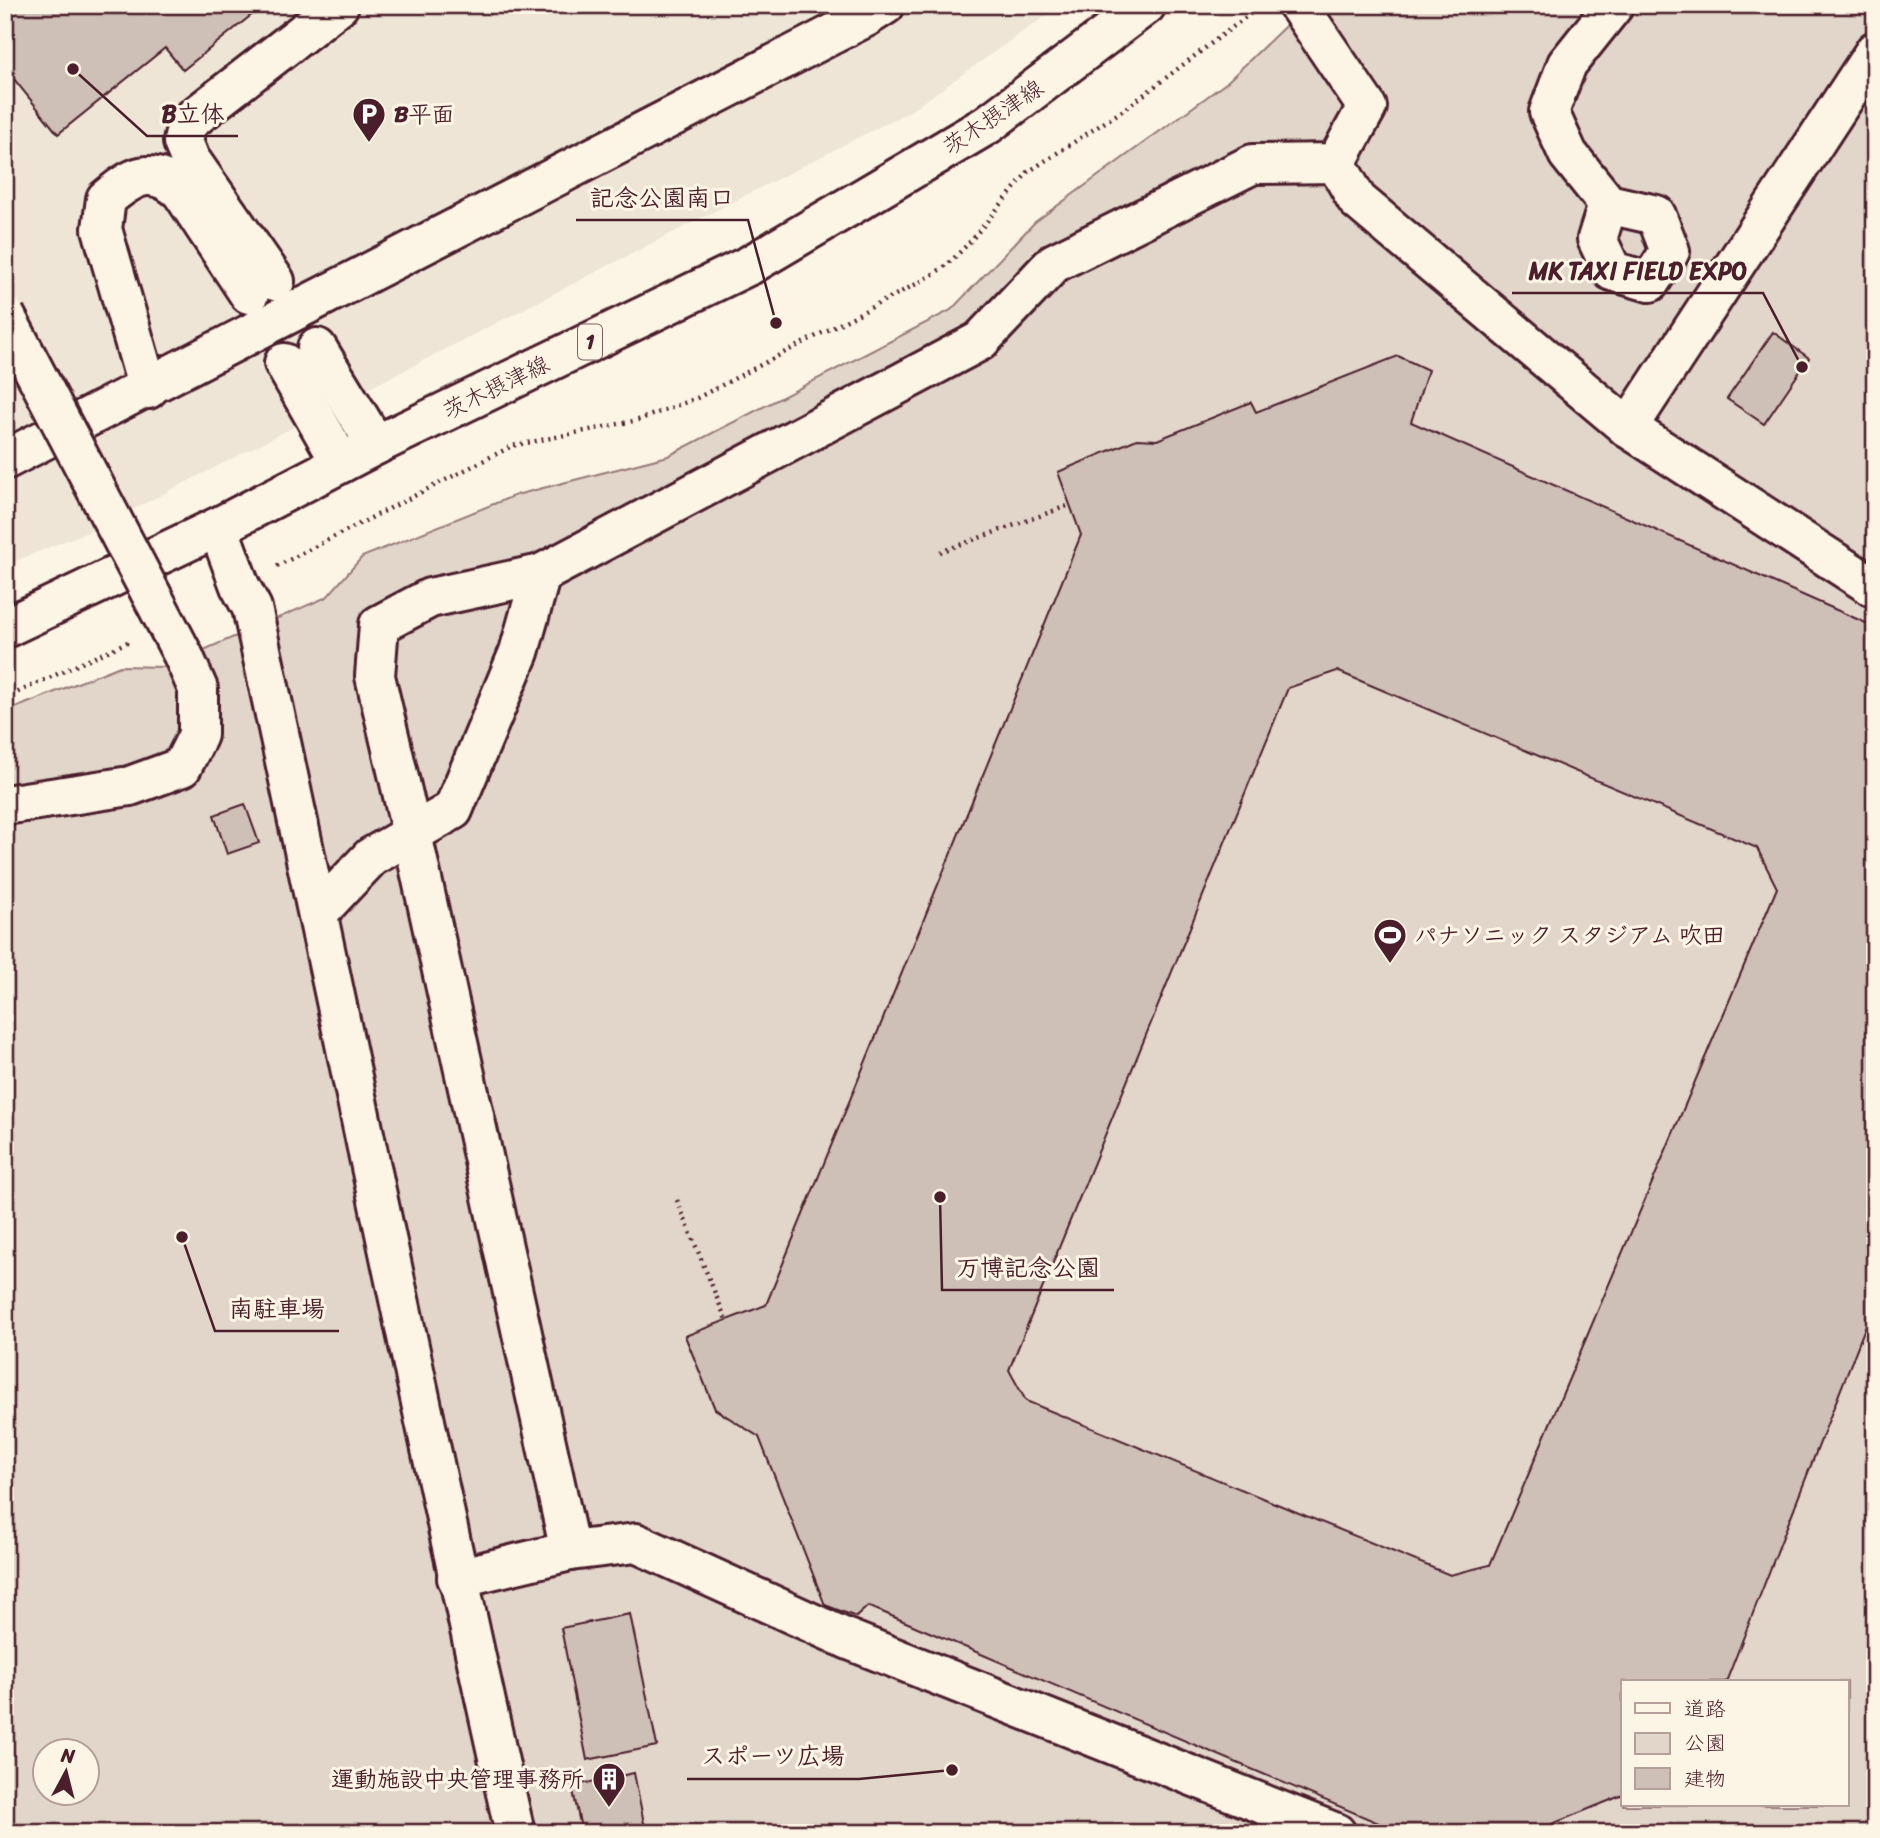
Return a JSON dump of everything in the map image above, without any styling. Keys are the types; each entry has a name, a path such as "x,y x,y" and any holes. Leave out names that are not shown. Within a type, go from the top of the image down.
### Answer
{"main road":[{"path":"148,388 102,229 106,199 127,180 150,175 168,180 181,191 262,288 190,159 183,142 187,123 339,5"},
{"path":"5,460 866,17 884,5"},
{"name":"茨木摂津線","path":"5,628 218,527 376,445 750,265 987,125 1146,5"},
{"path":"1298,5 1367,107 1336,163"},
{"path":"1608,204 1568,154 1549,112 1567,64 1614,5"},
{"path":"1628,428 1875,51"},
{"path":"1336,163 1357,200 1628,428 1875,588"},
{"path":"570,1551 375,676 379,625 430,598 541,574 980,341 1054,263 1253,164 1336,163"},
{"path":"5,315 183,655 198,689 198,735 182,767 131,786 5,805"},
{"path":"341,463 301,355 376,445"},
{"path":"218,527 240,586 252,608 457,1578 515,1833"},
{"path":"318,912 371,857 453,810 519,652 541,574"},
{"path":"457,1578 570,1551 636,1543 847,1639 1336,1833"}],"path":[{"path":"283,563 512,446 638,420 697,398 924,280 947,265 968,244 1028,172 1125,109 1261,5"},
{"path":"940,552 1070,505"},
{"path":"5,698 138,638"},
{"path":"677,1200 726,1320"}],"shaded area":[{"path":"5,5 1061,5 912,110 95,529 5,565"}],"green space":[{"path":"1307,5 1875,5 1875,1833 5,1833 5,712 120,666 164,667 327,597 362,557 516,495 668,456 951,310 1035,222 1226,83"}],"building":[{"path":"5,5 264,5 183,70 165,48 58,134 5,68"},
{"path":"1773,332 1809,358 1764,424 1727,399"},
{"name":"パナソニック スタジアム 吹田","path":"1398,356 1428,370 1411,422 1875,627 1875,1302 1727,1680 1621,1680 1621,1796 1547,1826 1549,1833 1402,1833 868,1606 856,1617 825,1605 759,1437 715,1409 685,1336 766,1305 1081,535 1058,472 1137,439 1157,440 1251,402 1256,412","holes":["1337,671 1757,848 1777,888 1490,1565 1450,1575 1026,1401 1009,1370 1288,688"]},
{"path":"245,804 259,843 227,854 214,815"},
{"path":"630,1614 657,1746 587,1760 561,1628"},
{"name":"運動施設中央管理事務所","path":"634,1773 646,1833 582,1833 572,1786"}],"place":[{"name":"B立体","path":"73,69"},
{"name":"B平面","path":"369,144"},
{"name":"記念公園南口","path":"776,323"},
{"name":"MK TAXI FIELD EXPO","path":"1802,367"},
{"name":"パナソニック スタジアム 吹田","path":"1390,965"},
{"name":"万博記念公園","path":"940,1197"},
{"name":"南駐車場","path":"182,1237"},
{"name":"スポーツ広場","path":"952,1770"},
{"name":"運動施設中央管理事務所","path":"609,1809"}]}
